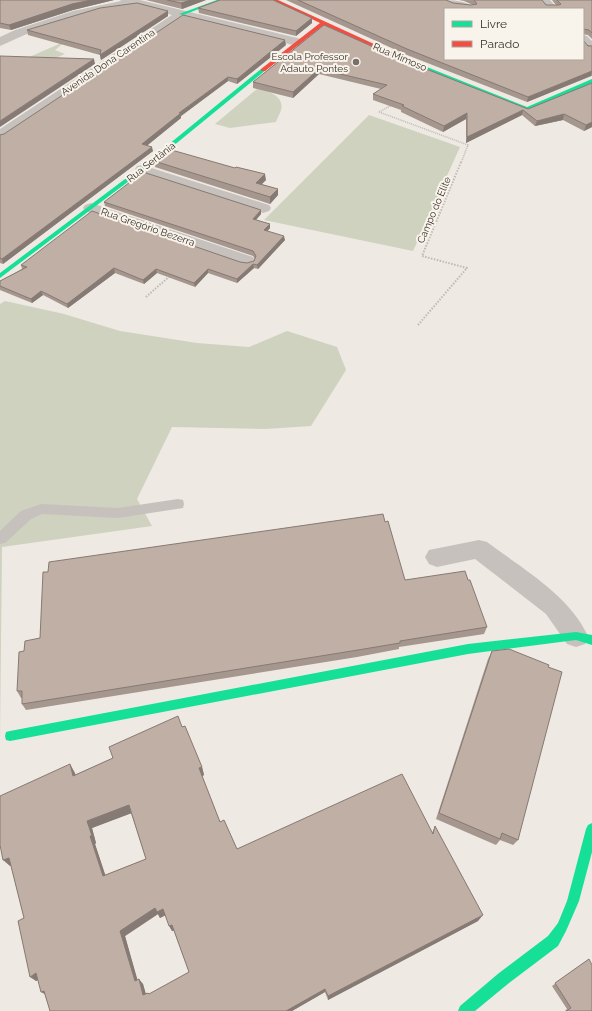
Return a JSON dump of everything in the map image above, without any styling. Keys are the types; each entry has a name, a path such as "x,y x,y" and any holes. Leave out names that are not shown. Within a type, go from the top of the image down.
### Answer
{"street":[{"path":"126,0 297,42"},
{"name":"Avenida Dona Carentina","path":"0,135 181,14 222,0"},
{"name":"Rua Mimoso","path":"274,0 402,59 527,109 592,81"},
{"path":"447,0 467,8"},
{"path":"544,0 551,8"},
{"path":"1,41 19,33 93,8 115,4 138,3"},
{"name":"Rua Sertânia","path":"0,276 142,169 297,42 323,23"},
{"path":"584,40 592,47"},
{"path":"142,169 262,208"},
{"name":"Rua Gregório Bezerra","path":"91,208 247,261"},
{"path":"437,558 479,549 555,607 584,638"},
{"path":"10,736 468,649 584,638"},
{"path":"465,1011 504,978 553,941 562,927 572,901 592,829"}],"lane":[{"path":"0,539 26,515 41,509 118,514 178,504"}],"path":[{"name":"Campo do Elite","path":"392,105 379,112 468,145 422,256 467,268 418,325"},
{"path":"146,297 175,271"}],"green space":[{"path":"66,41 55,50 65,54 43,63 27,58"},
{"path":"257,89 275,95 280,101 282,105 276,122 230,128 215,124"},
{"path":"369,115 460,147 413,251 264,220"},
{"path":"5,301 64,314 120,331 197,343 249,347 287,331 337,347 346,370 311,426 265,429 172,427 137,499 152,526 2,547 0,739 0,304"}],"building":[{"path":"0,0 91,0 72,4 9,25 0,23"},
{"path":"167,0 191,0 181,3"},
{"path":"220,0 273,0 312,18 296,31 198,8"},
{"path":"298,0 446,0 453,3 471,5 477,4 474,0 542,0 546,5 559,5 561,4 557,0 592,0 592,33 589,30 584,29 584,8 444,8 444,60 584,60 584,41 588,46 592,46 592,71 528,97 407,49"},
{"path":"137,3 168,11 100,55 101,50 27,30 100,8"},
{"path":"183,15 285,40 237,79 228,77 179,113 181,113 142,144 152,147 2,259 0,258 0,135 4,134"},
{"path":"324,25 398,58 528,109 592,83 592,122 586,125 564,114 537,121 523,110 467,137 467,113 444,126 402,106 404,105 373,94 387,85 319,69 293,92 253,82"},
{"path":"0,56 94,59 0,121"},
{"path":"168,149 235,168 265,174 256,183 278,189 270,197 154,161"},
{"path":"143,172 261,210 253,219 270,224 264,230 284,236 257,265 253,264 237,279 208,269 194,283 156,269 143,280 114,268 67,304 41,291 31,299 0,286 0,281 27,267 21,265 92,211 240,262 247,263 254,261 256,256 253,251 104,202"},
{"path":"383,514 385,522 388,521 405,580 465,571 468,580 470,580 487,627 400,641 400,643 358,650 22,704 22,691 17,691 19,652 24,651 25,641 40,638 43,572 48,572 49,562"},
{"path":"509,649 549,665 548,667 562,672 518,840 502,833 500,839 439,813 492,651"},
{"path":"178,716 182,727 185,726 202,767 199,768 220,822 224,820 237,849 402,774 433,834 435,826 483,915 328,996 325,989 286,1011 50,1011 44,991 41,992 36,973 30,977 18,921 24,918 9,858 3,860 0,845 0,796 70,764 73,776 113,758 109,747","holes":["129,805 146,859 103,876 90,836 92,836 87,821","155,908 157,912 163,909 169,926 172,925 189,972 149,994 143,995 139,979 135,981 120,931"]},
{"path":"589,959 592,965 592,1011 566,1011 571,1008 555,983"}],"traffic: fast":[{"path":"181,14 221,0"},
{"path":"417,65 527,109 592,81"},
{"path":"0,276 143,168 263,70"},
{"path":"10,736 468,649 576,636 592,640"},
{"path":"465,1011 504,978 553,941 562,927 573,901 592,829"}],"traffic: jam":[{"path":"274,0 417,65"},
{"path":"263,70 323,23"}],"place":[{"name":"Escola Professor Adauto Pontes","path":"356,62"}]}
